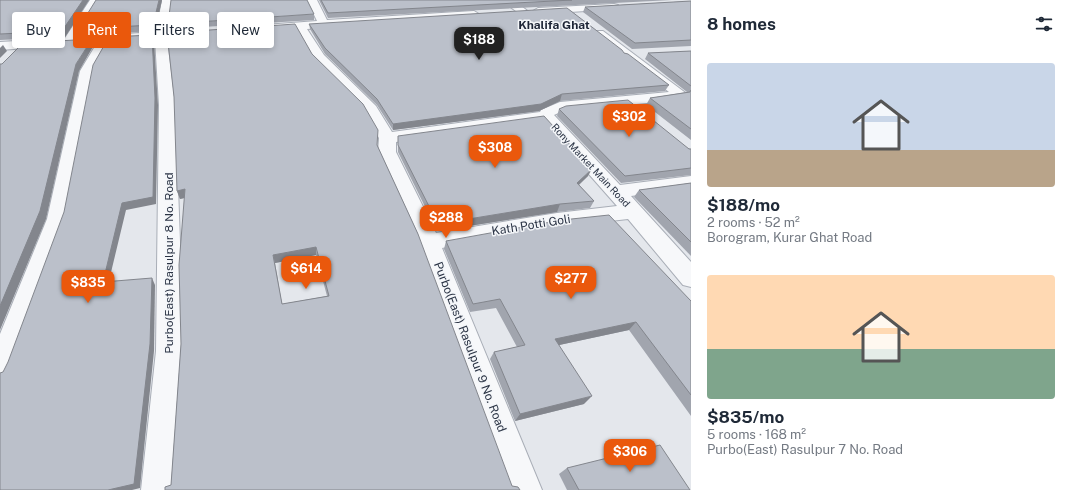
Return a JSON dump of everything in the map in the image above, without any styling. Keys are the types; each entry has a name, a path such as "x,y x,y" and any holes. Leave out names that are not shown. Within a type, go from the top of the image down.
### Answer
{"street":[{"path":"69,42 95,0"},
{"name":"Purbo(East) Rasulpur 8 No. Road","path":"165,12 167,0"},
{"path":"312,0 323,23"},
{"path":"506,0 524,12"},
{"path":"501,13 524,12 573,6 621,6"},
{"name":"Rony Market Main Road","path":"573,6 685,95"},
{"path":"274,28 323,23 486,14"},
{"name":"Purbo(East) Rasulpur 9 No. Road","path":"300,26 320,57 371,109 387,138 387,152 429,242 525,490"},
{"path":"65,42 73,42"},
{"path":"0,46 12,45"},
{"path":"11,55 19,48"},
{"path":"0,368 57,219 87,71 100,48"},
{"name":"Purbo(East) Rasulpur 8 No. Road","path":"158,490 170,351 168,128 162,48"},
{"name":"Rony Market Main Road","path":"685,95 560,107 547,113 546,116 633,211 691,278"},
{"path":"629,101 646,115"},
{"path":"387,138 546,116"},
{"path":"614,192 691,182"},
{"name":"Kath Potti Goli","path":"429,242 557,220 633,211"}],"building":[{"path":"0,0 83,0 75,12 73,12 73,15 65,27 65,12 12,12 12,33 0,34"},
{"path":"96,0 159,0 156,12 139,12 139,26 131,26 131,12 89,12"},
{"path":"171,0 307,0 314,14 274,17 274,12 217,12 217,21 209,21 209,12 170,12"},
{"path":"321,0 572,0 328,13"},
{"path":"691,1 691,40 635,43 585,7"},
{"path":"567,8 624,53 628,54 669,85 562,94 541,104 393,124 377,99 325,48 309,24"},
{"path":"295,24 312,54 363,104 378,130 377,145 418,234 512,486 518,487 520,490 165,490 165,487 171,485 181,344 179,265 185,189 177,191 174,97 169,48 209,48 209,30 217,29 217,48 274,48 274,25","holes":["316,247 329,296 282,304 273,255"]},
{"path":"131,36 139,36 139,48 153,48 155,98 153,197 122,203 103,282 152,278 150,344 134,484 108,490 0,490 0,373 3,372 8,362 64,212 93,65 103,48 131,48"},
{"path":"73,40 73,48 86,48 76,64 40,211 0,306 0,64 2,64 18,48 65,48 65,41"},
{"path":"691,51 691,86 648,53"},
{"path":"691,90 691,129 650,98 690,92"},
{"path":"628,100 689,149 691,149 691,168 625,176 559,109 566,106"},
{"path":"544,116 592,169 577,183 594,201 560,204 438,224 398,145 398,136"},
{"path":"691,183 691,242 639,190"},
{"path":"609,215 691,301 691,395 636,322 555,339 592,396 520,414 494,352 525,345 500,299 473,304 446,241 562,220"},
{"path":"660,445 690,490 579,490 567,468"}],"district":[{"name":"Khalifa Ghat","path":"554,25"}]}
